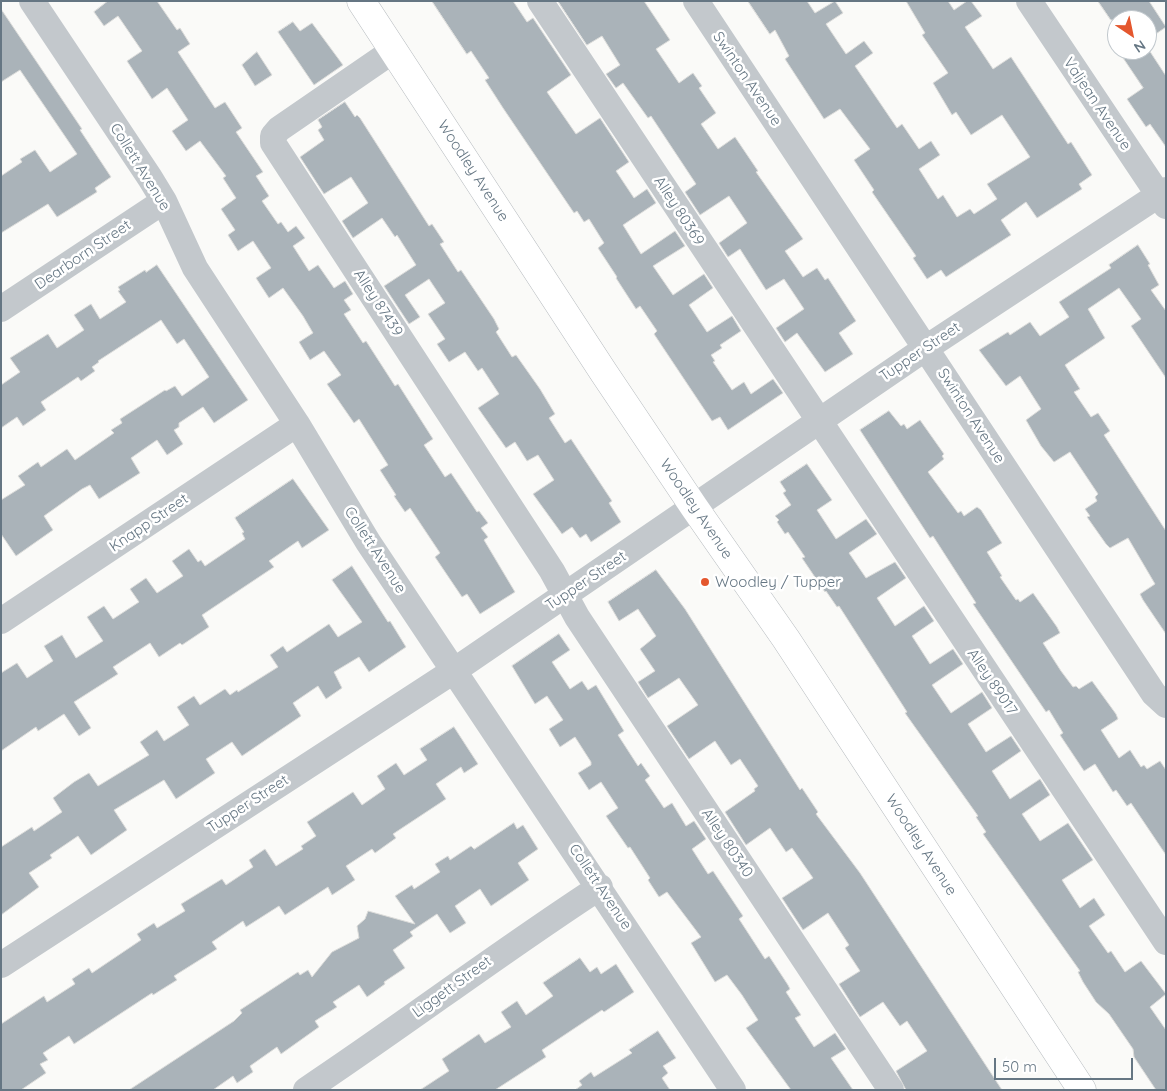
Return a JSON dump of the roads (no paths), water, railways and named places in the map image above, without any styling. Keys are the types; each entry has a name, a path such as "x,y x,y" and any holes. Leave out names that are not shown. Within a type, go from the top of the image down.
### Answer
{"main road":[{"name":"Woodley Avenue","path":"362,1 694,507 786,639 1082,1090"}],"street":[{"name":"Collett Avenue","path":"32,1 164,201 195,268 297,424 368,542 600,887 733,1090"},
{"name":"Alley 80369","path":"540,1 818,421"},
{"name":"Swinton Avenue","path":"696,1 1154,694 1166,705"},
{"name":"Valjean Avenue","path":"1029,1 1163,197"},
{"name":"Alley 87439","path":"394,50 279,129 273,136 273,143 552,571 565,595"},
{"name":"Tupper Street","path":"1,965 455,670 926,348 1163,197"},
{"name":"Dearborn Street","path":"1,309 164,201"},
{"name":"Alley 89017","path":"818,421 1166,942"},
{"name":"Knapp Street","path":"1,621 297,424"},
{"name":"Alley 80340","path":"565,595 577,617 891,1090"},
{"name":"Liggett Street","path":"306,1090 485,963 600,887"}],"place":[{"name":"Woodley / Tupper","path":"705,582"}]}
